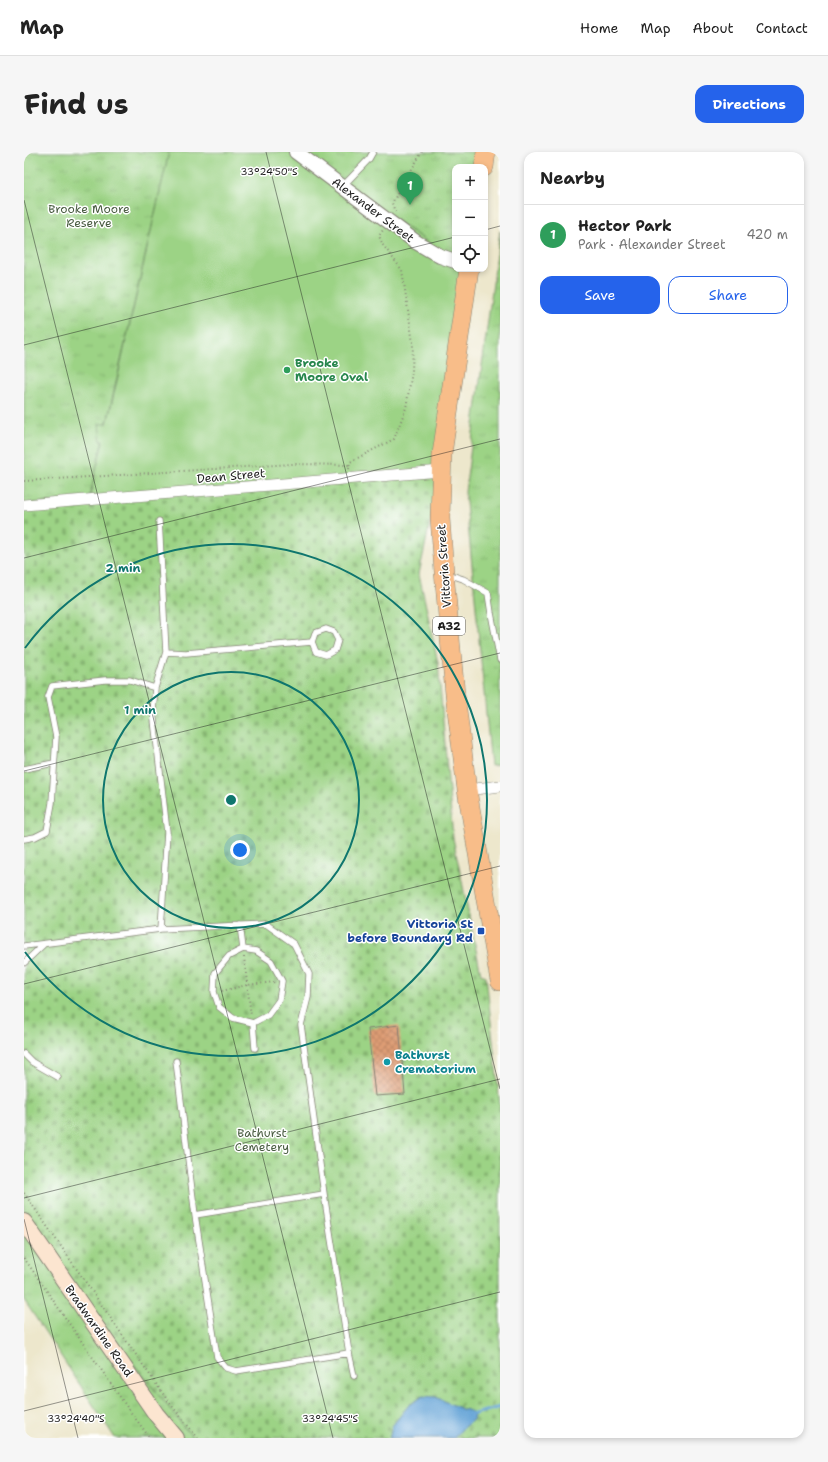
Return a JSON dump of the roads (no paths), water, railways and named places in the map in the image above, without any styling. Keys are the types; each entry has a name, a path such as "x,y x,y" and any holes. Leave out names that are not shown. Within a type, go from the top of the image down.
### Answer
{"highway":[{"path":"484,164 486,152"},
{"name":"Vittoria Street","path":"469,272 442,454 440,518 456,694 467,790 500,981"}],"main road":[{"name":"Bradwardine Road","path":"24,1222 156,1414 176,1438"}],"street":[{"name":"Alexander Street","path":"296,152 416,242 440,256 452,260"},
{"name":"Dean Street","path":"24,505 441,471"},
{"path":"467,790 500,786"}],"lane":[{"path":"342,187 369,159 373,152"},
{"path":"159,521 166,652 156,688 153,711 167,832 161,929"},
{"path":"444,572 463,579 488,592 500,660"},
{"path":"326,628 334,632 338,640 336,650 326,655 316,652 312,642 315,633 326,628"},
{"path":"166,652 186,653 312,642"},
{"path":"24,839 35,837 47,831 52,803 56,737 48,697 52,686 105,680 130,680 156,688"},
{"path":"24,769 54,763"},
{"path":"24,946 161,929 266,924 294,944 309,974 308,997 302,1025 324,1194 354,1376"},
{"path":"240,925 243,950"},
{"path":"24,963 44,944"},
{"path":"243,950 256,951 271,961 282,981 279,1000 268,1015 252,1023 233,1018 219,1007 214,992 215,973 229,956 243,950"},
{"path":"252,1023 255,1048"},
{"path":"24,1054 32,1062 58,1077"},
{"path":"176,1061 195,1215 217,1358 226,1368 236,1371 349,1353"},
{"path":"195,1215 324,1194"}],"water":[{"path":"423,1396 436,1397 462,1409 468,1410 474,1415 473,1420 454,1438 389,1438 392,1426 408,1406"}],"waterway":[{"path":"471,1415 500,1407"}],"place":[{"name":"Hector Park","path":"410,205"},
{"name":"Brooke Moore Oval","path":"287,370"},
{"name":"Vittoria St before Boundary Rd","path":"481,931"},
{"name":"Bathurst Crematorium","path":"387,1062"}],"park label":[{"name":"Brooke Moore Reserve","path":"89,216"},
{"name":"Bathurst Cemetery","path":"262,1140"}]}
